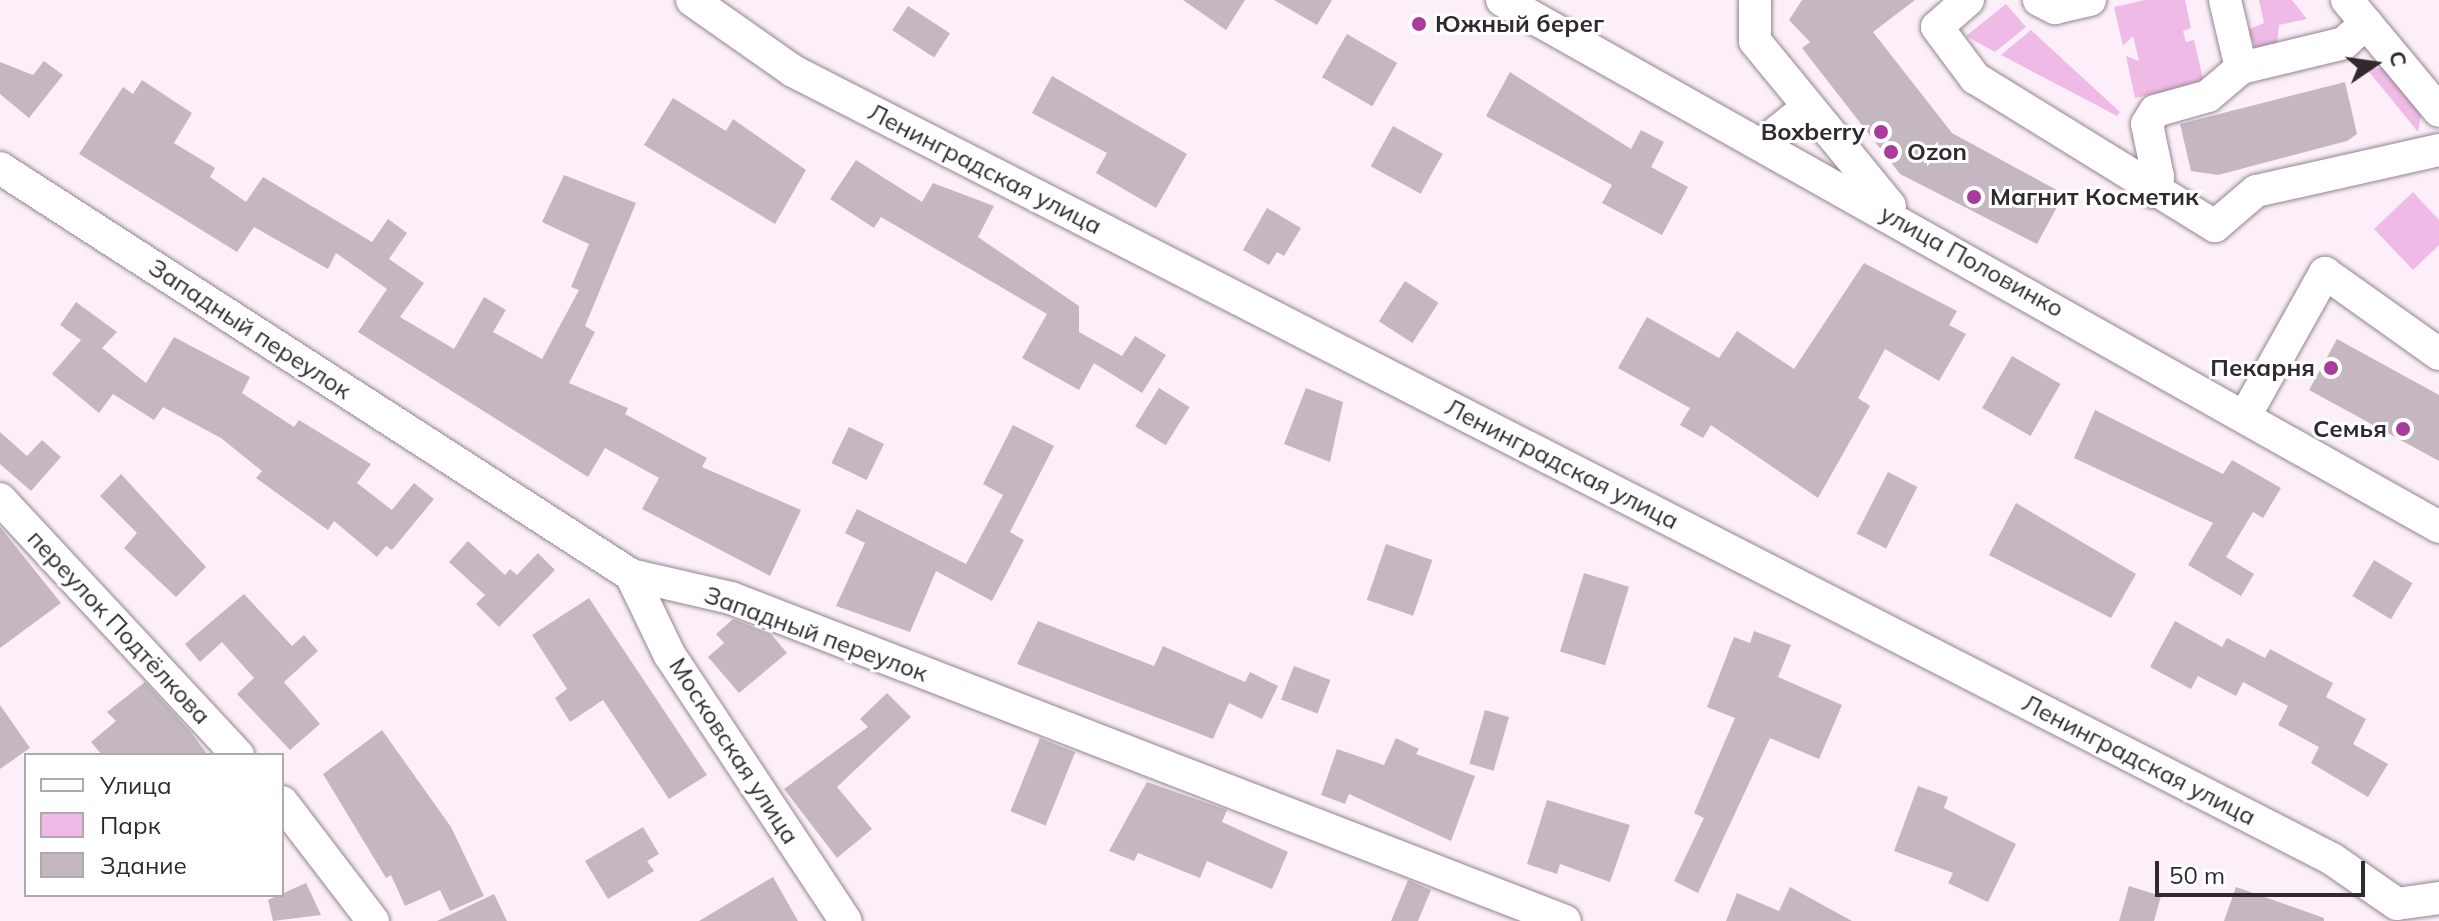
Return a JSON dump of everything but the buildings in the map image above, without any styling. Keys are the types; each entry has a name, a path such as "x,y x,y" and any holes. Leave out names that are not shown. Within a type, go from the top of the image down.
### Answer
{"street":[{"name":"Ленинградская улица","path":"692,0 793,71 2318,852 2400,913 2439,898"},
{"path":"1755,0 1755,41 1902,221"},
{"path":"1968,0 1937,27 1975,78 2154,192 2221,227 2256,191 2439,150"},
{"path":"2039,0 2055,8 2090,0"},
{"path":"2225,0 2241,68"},
{"name":"улица Половинко","path":"1515,3 2439,527"},
{"path":"2154,192 2158,177 2147,124 2153,113 2208,96 2241,68 2338,45 2357,12 2439,111"},
{"path":"1762,144 1808,107"},
{"name":"Западный переулок","path":"0,168 631,575 731,598 1565,921"},
{"path":"2245,416 2325,273 2439,354"},
{"name":"переулок Подтёлкова","path":"0,499 236,753"},
{"name":"Московская улица","path":"631,575 669,654 846,921"},
{"path":"284,805 373,921"}],"green space":[{"path":"2145,0 2185,0 2191,28 2183,31 2186,42 2194,40 2204,83 2135,98 2126,56 2139,61 2133,36 2123,46 2114,7"},
{"path":"2259,0 2292,0 2307,19 2279,25 2277,45 2257,49 2247,30 2264,23"},
{"path":"2006,4 2026,27 1995,52 1966,36"},
{"path":"2031,30 2120,112 2117,116 2001,55"},
{"path":"2366,68 2385,68 2421,114 2418,132"},
{"path":"2413,192 2439,220 2439,245 2413,270 2374,229"}],"place":[{"name":"Южный берег","path":"1419,24"},
{"name":"Boxberry","path":"1881,132"},
{"name":"Ozon","path":"1891,152"},
{"name":"Магнит Косметик","path":"1974,197"},
{"name":"Пекарня","path":"2331,368"},
{"name":"Семья","path":"2403,429"}]}
